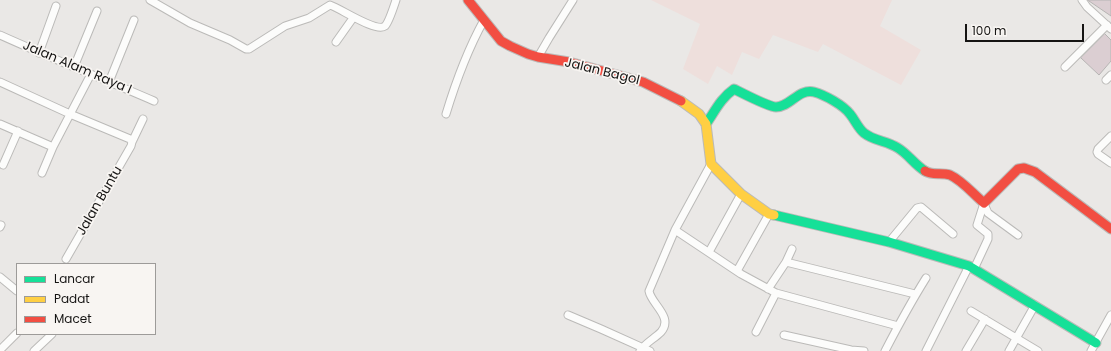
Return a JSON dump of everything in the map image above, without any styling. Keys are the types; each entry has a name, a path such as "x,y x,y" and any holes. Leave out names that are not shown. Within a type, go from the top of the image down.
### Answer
{"street":[{"path":"150,0 190,23 230,40 246,49 249,49 285,26 309,18 328,6 332,6 353,18 375,26 383,27 387,23 396,0"},
{"name":"Jalan Bagol","path":"468,0 501,40 528,54 538,57 569,62 642,82 688,106 699,114 706,124"},
{"path":"538,57 548,38 573,0"},
{"path":"1065,68 1109,27 1088,7 1083,0"},
{"path":"39,53 56,6"},
{"path":"74,67 97,11"},
{"path":"336,42 353,18"},
{"path":"109,82 134,20"},
{"path":"446,114 466,59 484,20"},
{"name":"Jalan Alam Raya I","path":"0,35 154,101"},
{"path":"42,173 53,147 90,74"},
{"path":"0,82 130,139 132,142"},
{"path":"641,349 664,327 665,323 663,313 650,295 650,287 675,230 711,164 706,124 724,97 734,89 774,107 783,106 805,91 816,93 844,108 865,134 878,141 893,145 926,173 932,175 947,174 954,177 984,204 988,213 1018,235"},
{"name":"Jalan Buntu","path":"66,259 131,146 144,119"},
{"path":"0,124 53,147"},
{"path":"3,165 18,132"},
{"path":"1111,136 1098,149 1097,152 1111,163"},
{"path":"711,164 741,194 769,214 889,242 971,267 1096,343"},
{"path":"926,351 971,267 988,239 988,234 977,225 984,204 1018,169 1024,168 1035,172 1111,228"},
{"path":"709,252 741,194"},
{"path":"889,242 919,206 953,234"},
{"path":"737,270 769,214"},
{"path":"675,230 741,274 776,293 898,326"},
{"path":"768,289 792,250"},
{"path":"786,262 915,294"},
{"path":"0,277 16,291"},
{"path":"885,351 915,294 926,278"},
{"path":"756,332 776,293"},
{"path":"1009,351 1035,305"},
{"path":"971,311 1038,351"},
{"path":"1091,351 1111,315"},
{"path":"568,316 641,349 650,351"},
{"path":"966,351 985,319"},
{"path":"0,350 16,334"},
{"path":"34,351 51,335"},
{"path":"784,335 851,350 864,351"}],"shaded area":[{"path":"651,0 892,0 880,26 921,50 901,85 823,44 818,52 773,35 759,59 742,52 732,75 717,66 708,84 683,69 700,24"}],"building":[{"path":"1088,0 1111,0 1111,16 1089,1"},
{"path":"1105,34 1111,40 1111,61 1099,75 1081,58"}],"traffic: fast":[{"path":"706,124 722,101 734,89 776,107 786,104 799,95 809,91 814,92 828,98 847,111 860,129 868,136 898,148 925,171"},
{"path":"774,215 889,242 969,266 1096,343"}],"traffic: slow":[{"path":"681,101 699,114 706,124 711,164 741,194 769,214 774,215"}],"traffic: jam":[{"path":"468,0 501,41 510,46 538,57 569,62 643,82 681,101"},
{"path":"925,171 950,175 964,184 984,203 1018,169 1024,168 1035,172 1111,229"}]}
